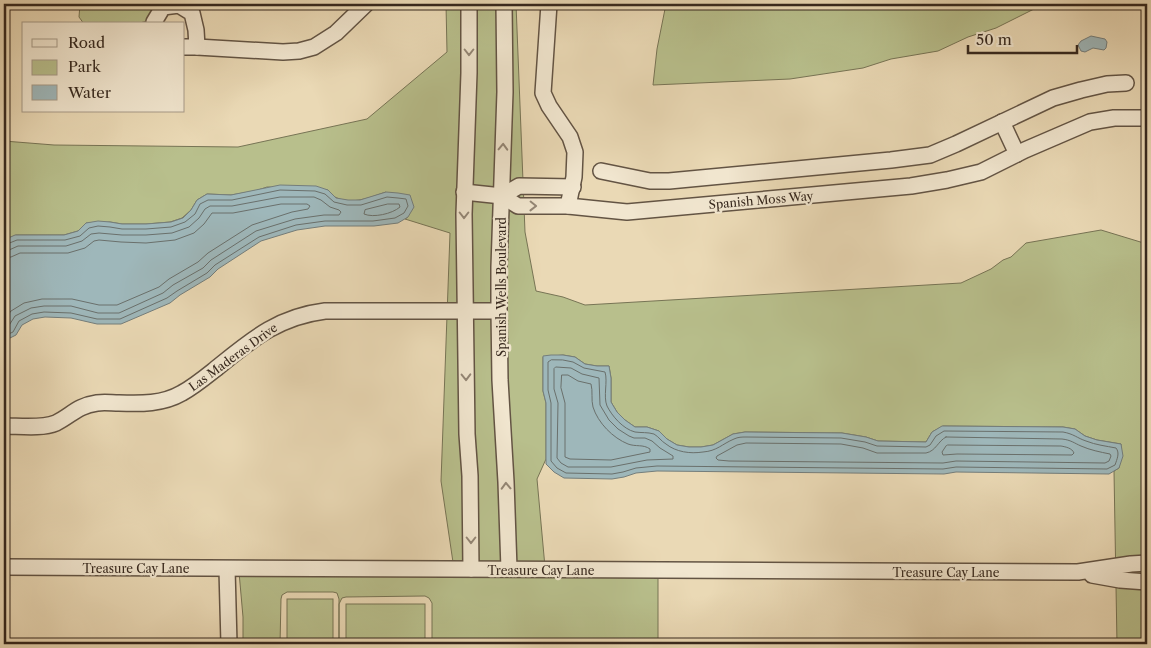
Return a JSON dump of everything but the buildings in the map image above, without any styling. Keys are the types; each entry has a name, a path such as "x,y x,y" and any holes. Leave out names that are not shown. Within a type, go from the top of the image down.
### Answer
{"street":[{"path":"154,22 163,7 179,5 192,14 196,30 190,47 283,52 299,51 314,47 336,33 366,4"},
{"path":"469,4 470,73 464,192 471,570"},
{"name":"Spanish Wells Boulevard","path":"504,4 505,92 499,311 500,380 509,569"},
{"path":"549,4 543,93 549,106 570,137 575,152 573,187 568,206"},
{"path":"601,171 650,181 930,155 1053,98 1108,84 1126,83"},
{"name":"Spanish Moss Way","path":"464,192 502,196 518,206 568,206 627,212 911,186 981,172 1090,122 1114,118 1147,118"},
{"path":"1002,122 1017,154"},
{"name":"Spanish Moss Way","path":"502,196 519,186 573,187"},
{"name":"Las Maderas Drive","path":"4,426 39,426 56,423 83,406 98,402 135,403 162,401 181,394 275,325 308,313 325,311 499,311"},
{"name":"Treasure Cay Lane","path":"4,567 1078,572 1147,563"},
{"path":"227,569 229,644"},
{"name":"Treasure Cay Lane","path":"1078,572 1120,580 1147,582"}],"green space":[{"path":"80,4 179,4 155,18 143,22 83,22 79,17"},
{"path":"446,4 516,4 525,232 536,291 563,297 585,305 961,283 1011,257 1026,243 1101,230 1147,244 1147,644 1117,644 1114,471 1119,468 1121,444 1097,440 1085,436 1075,429 1063,427 943,426 932,432 926,442 878,441 842,433 745,432 733,434 713,445 689,447 677,445 659,431 647,427 635,427 617,412 611,402 609,366 585,364 575,357 563,355 543,357 543,391 546,403 546,459 537,479 545,567 658,569 658,644 432,644 432,603 425,596 346,597 342,598 339,604 337,593 333,592 287,592 282,595 281,599 280,644 243,644 239,572 454,569 441,481 450,233 405,219 408,217 386,192 362,200 349,201 333,196 328,190 267,187 231,195 207,194 197,200 191,210 182,218 170,222 146,224 86,223 78,231 64,235 16,235 4,240 4,141 54,145 238,147 367,119 447,52"},
{"path":"666,4 1044,4 996,28 968,37 938,51 891,59 863,68 790,79 653,85 657,49"},
{"path":"287,599 333,599 333,644 287,644"},
{"path":"346,604 425,604 425,644 346,644"}],"water":[{"path":"1091,36 1105,39 1107,42 1106,48 1104,50 1093,48 1085,52 1081,51 1078,45 1081,41"},
{"path":"280,185 316,186 328,190 336,198 348,200 360,200 386,192 398,193 410,195 414,207 408,217 398,223 374,226 325,226 297,230 261,241 170,303 121,324 97,324 71,318 45,317 33,319 22,325 16,335 4,341 4,240 15,235 64,235 78,231 86,223 98,221 122,224 171,222 183,218 197,200 207,194 231,195"},
{"path":"543,356 575,357 585,364 609,366 611,402 617,412 635,427 647,427 659,431 677,445 701,447 713,445 733,434 745,432 842,433 878,441 926,442 932,432 942,426 1063,427 1075,429 1085,436 1097,440 1121,444 1123,456 1119,468 1109,474 657,471 636,473 612,479 564,478 546,464 546,403 543,391"}]}
